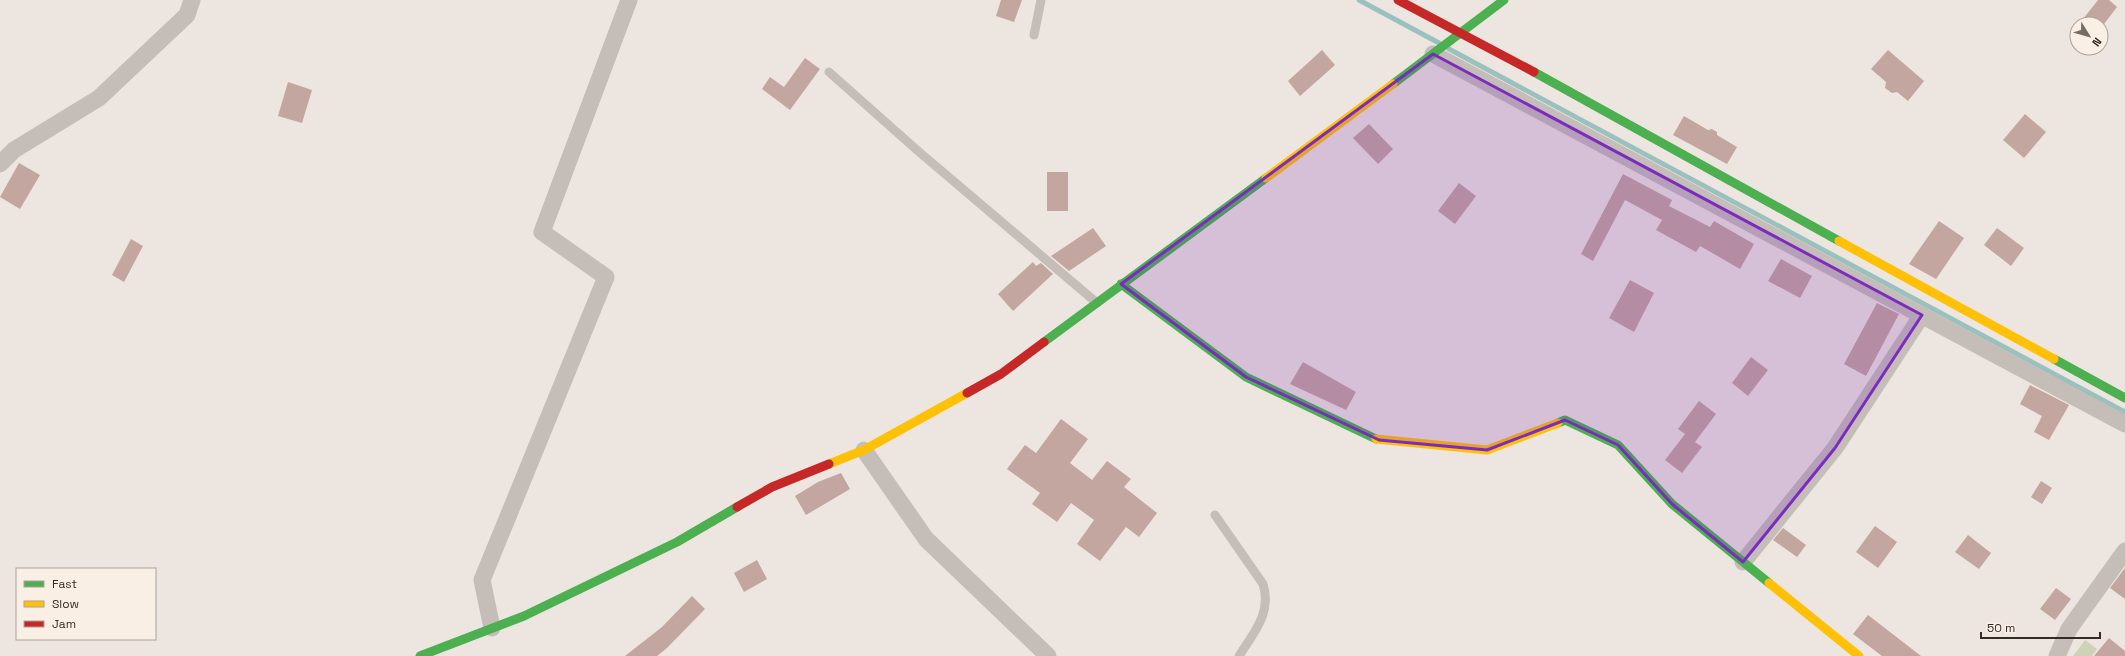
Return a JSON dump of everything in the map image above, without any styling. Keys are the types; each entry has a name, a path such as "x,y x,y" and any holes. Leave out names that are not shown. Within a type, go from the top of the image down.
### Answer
{"street":[{"path":"0,164 14,150 99,98 187,15 192,0"},
{"path":"492,628 482,580 606,277 542,232 629,0"},
{"path":"1398,0 1461,32 2125,398"},
{"path":"420,656 524,616 678,542 772,488 864,450 1001,374 1504,0"},
{"path":"1433,54 2125,424"},
{"path":"1121,284 1246,377 1379,440 1487,450 1565,420 1618,445 1672,504 1859,656"},
{"path":"1743,562 1835,448 1922,315"},
{"path":"864,450 926,539 1048,656"},
{"path":"2057,656 2069,629 2125,551"}],"lane":[{"path":"1034,35 1041,0"},
{"path":"829,72 918,151 1097,303"},
{"path":"1215,515 1263,584 1267,596 1263,617 1239,656"}],"highlighted area":[{"path":"1433,54 1922,315 1835,448 1743,562 1672,504 1618,445 1565,420 1487,450 1379,440 1246,377 1121,284"}],"green space":[{"path":"2085,640 2097,649 2092,656 2073,656"}],"building":[{"path":"1001,0 1022,0 1014,22 996,16"},
{"path":"2098,0 2109,0 2117,7 2109,17 2109,16 2085,16"},
{"path":"1322,50 1335,65 1300,96 1288,81"},
{"path":"1888,50 1924,81 1908,101 1897,92 1892,93 1885,88 1886,82 1871,69"},
{"path":"805,58 820,69 790,110 762,89 770,77 784,87"},
{"path":"288,82 312,90 302,123 278,116"},
{"path":"2025,114 2046,132 2024,158 2003,140"},
{"path":"1684,116 1708,130 1712,129 1717,132 1717,135 1737,147 1727,164 1673,135"},
{"path":"1369,124 1393,149 1378,164 1353,138"},
{"path":"19,163 40,175 20,209 0,197"},
{"path":"1047,172 1068,172 1068,211 1047,211"},
{"path":"1623,174 1672,200 1669,206 1710,227 1714,221 1754,244 1740,269 1700,246 1696,252 1656,230 1662,220 1625,200 1593,261 1581,254"},
{"path":"1459,183 1476,196 1455,224 1438,211"},
{"path":"1939,221 1964,238 1936,279 1909,264"},
{"path":"1093,228 1106,246 1069,271 1051,256"},
{"path":"1997,228 2024,248 2011,266 1984,245"},
{"path":"131,239 143,246 124,282 112,275"},
{"path":"1781,259 1812,276 1800,298 1768,281"},
{"path":"1033,262 1036,266 1041,263 1053,274 1013,311 998,294"},
{"path":"1630,280 1654,293 1634,332 1609,318"},
{"path":"1877,303 1899,314 1866,376 1844,364"},
{"path":"1751,357 1768,370 1748,396 1732,383"},
{"path":"1303,362 1356,392 1346,410 1290,384"},
{"path":"2030,385 2069,405 2049,440 2034,432 2042,416 2020,404"},
{"path":"1699,401 1716,414 1695,442 1702,447 1682,473 1665,460 1685,434 1678,429"},
{"path":"1061,419 1088,439 1070,463 1092,480 1107,461 1131,479 1124,487 1157,513 1139,537 1126,527 1100,561 1077,544 1094,520 1071,503 1057,522 1032,504 1040,493 1007,469 1025,445 1036,453"},
{"path":"841,473 850,489 806,515 795,496 818,482"},
{"path":"2041,481 2052,488 2042,504 2031,497"},
{"path":"1875,526 1897,542 1878,568 1856,552"},
{"path":"1783,528 1806,545 1797,557 1773,540"},
{"path":"1968,535 1991,553 1979,569 1955,552"},
{"path":"757,560 767,579 744,592 734,573"},
{"path":"2125,568 2125,599 2110,588"},
{"path":"2056,588 2071,599 2055,620 2040,609"},
{"path":"692,596 705,609 667,648 657,656 625,656 662,627"},
{"path":"1868,615 1921,656 1882,656 1853,634"},
{"path":"2109,638 2125,651 2125,656 2094,656"}],"waterway":[{"path":"1359,0 1439,43"},
{"path":"1449,49 2125,412"}],"traffic: fast":[{"path":"1393,84 1504,0"},
{"path":"1534,72 1839,241"},
{"path":"1044,342 1266,178"},
{"path":"1121,284 1246,377 1376,439"},
{"path":"2054,359 2125,398"},
{"path":"1558,423 1565,420 1618,445 1672,504 1769,583"},
{"path":"420,656 524,616 677,542 737,507"}],"traffic: slow":[{"path":"1266,178 1393,84"},
{"path":"1839,241 2054,359"},
{"path":"829,464 864,450 967,393"},
{"path":"1376,439 1487,450 1558,423"},
{"path":"1769,583 1859,656"}],"traffic: jam":[{"path":"1398,0 1534,72"},
{"path":"967,393 1001,374 1044,342"},
{"path":"737,507 772,487 829,464"}]}
